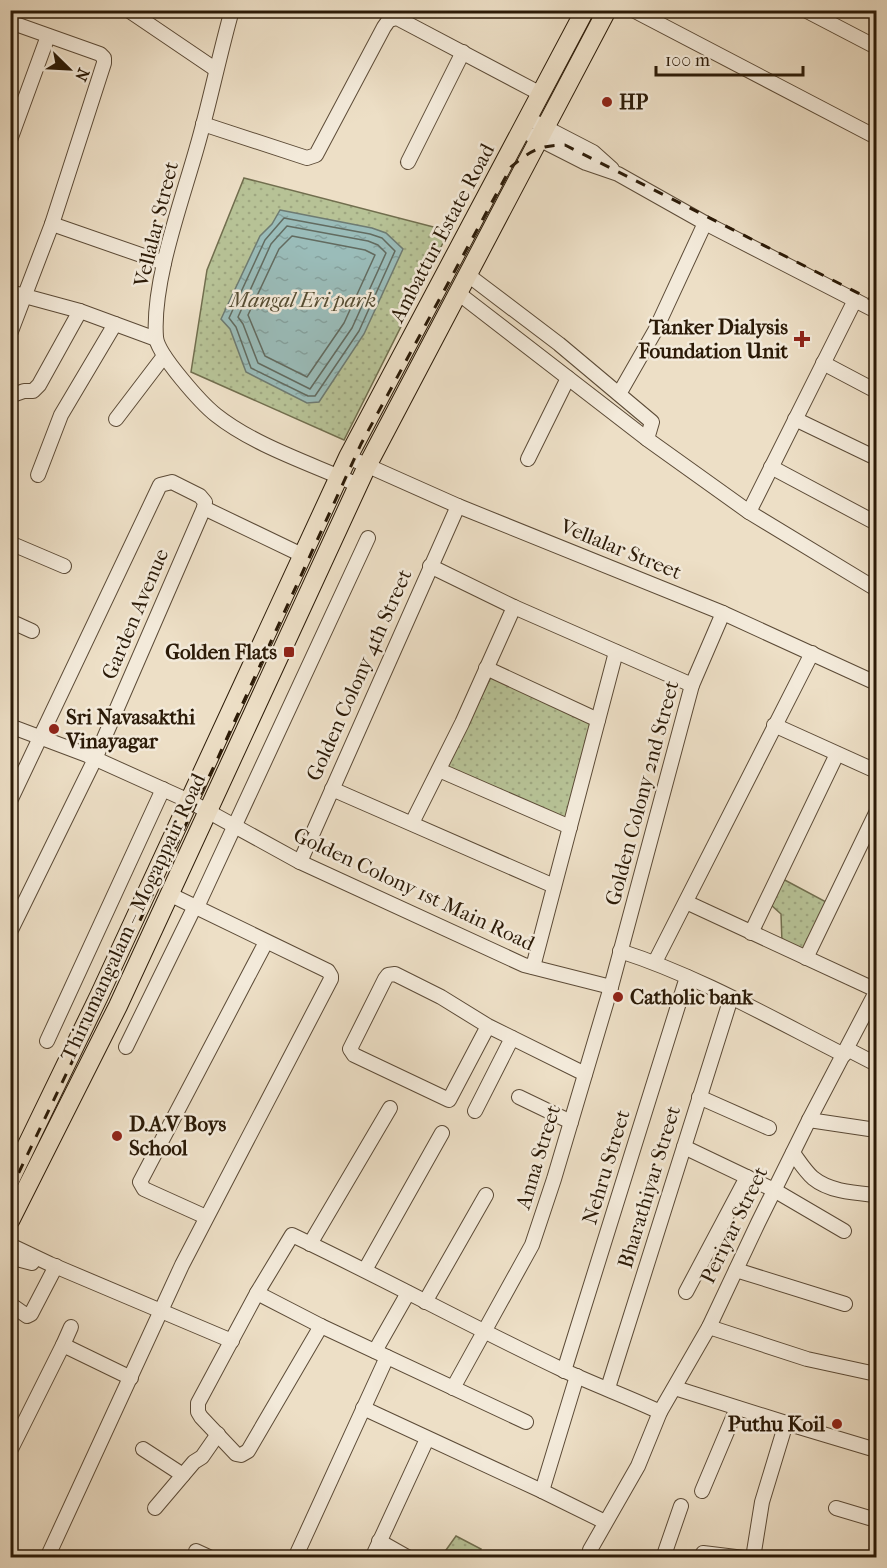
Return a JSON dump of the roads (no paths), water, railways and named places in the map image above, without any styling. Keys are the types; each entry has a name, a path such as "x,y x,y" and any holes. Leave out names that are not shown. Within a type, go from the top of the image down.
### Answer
{"main road":[{"name":"Ambattur Estate Road","path":"339,476 585,10"},
{"name":"Ambattur Estate Road","path":"367,466 608,10"},
{"name":"Thirumangalam – Mogappair Road","path":"10,1221 17,1193 118,1006 367,466"},
{"name":"Thirumangalam – Mogappair Road","path":"10,1180 99,996 339,476"}],"street":[{"path":"128,10 215,69"},
{"name":"Vellalar Street","path":"232,10 164,263 156,339 164,356 213,413 238,431 358,485"},
{"path":"633,10 876,136"},
{"path":"805,10 875,43"},
{"path":"203,124 307,158 316,155 389,20 397,18 541,94"},
{"path":"10,22 100,54 105,63 52,224 10,334"},
{"path":"10,140 48,36"},
{"path":"408,162 464,52"},
{"path":"525,124 542,134 593,152 618,174 705,223 876,310"},
{"path":"619,394 655,331 705,223"},
{"path":"52,224 164,263"},
{"path":"468,274 559,344 652,422 647,439"},
{"path":"10,292 80,311 156,339"},
{"path":"458,292 647,439 749,512 876,589"},
{"path":"749,512 855,300"},
{"path":"10,396 33,391 39,385 80,311"},
{"path":"38,475 61,415 115,324"},
{"path":"116,419 164,356"},
{"path":"823,363 876,392"},
{"path":"528,459 568,378"},
{"path":"795,419 876,458"},
{"name":"Vellalar Street","path":"348,457 458,506 723,613 876,683"},
{"path":"771,467 876,523"},
{"path":"10,801 160,486 172,482 200,496 205,502 204,508 302,555"},
{"name":"Golden Colony 4th Street","path":"300,862 458,506"},
{"name":"Garden Avenue","path":"10,932 95,759 204,508"},
{"path":"126,1047 196,906 368,538"},
{"path":"10,543 63,566"},
{"path":"430,566 514,607 692,685"},
{"path":"412,823 514,607"},
{"name":"Golden Colony 2nd Street","path":"611,987 692,685 723,613"},
{"path":"10,621 32,631"},
{"path":"533,967 616,652"},
{"path":"655,963 812,653"},
{"path":"486,668 598,720"},
{"path":"774,725 876,771"},
{"name":"Golden Colony 1st Main Road","path":"10,726 95,759 189,801 300,862 525,965 611,987"},
{"path":"751,933 837,754"},
{"path":"438,770 570,827"},
{"path":"47,1041 163,789"},
{"path":"332,789 554,886"},
{"path":"806,958 876,813"},
{"path":"47,1557 206,1217 331,979 328,971 169,894"},
{"path":"686,902 876,991"},
{"path":"206,1217 144,1189 140,1182 266,942"},
{"path":"620,951 687,976 845,1052 876,1064"},
{"path":"488,1026 449,1100 350,1053 350,1046 385,979 388,975 395,974 441,997 488,1026 585,1074"},
{"name":"Nehru Street","path":"542,1491 571,1373 687,976"},
{"name":"Anna Street","path":"453,1388 532,1245 611,987"},
{"name":"Periyar Street","path":"590,1550 638,1466 660,1412 709,1327 774,1190 876,991"},
{"name":"Bharathiyar Street","path":"608,1388 731,998"},
{"path":"475,1111 512,1038"},
{"path":"519,1097 571,1122"},
{"path":"699,1097 769,1128"},
{"path":"310,1244 390,1108"},
{"path":"809,1120 876,1130"},
{"path":"365,1270 442,1132"},
{"path":"684,1147 774,1190 844,1231"},
{"path":"793,1152 812,1177 820,1183 833,1188 876,1195"},
{"path":"686,1292 747,1177"},
{"path":"425,1302 486,1195"},
{"path":"321,1326 248,1451 241,1455 236,1454 201,1417 198,1412 198,1403 257,1293 292,1235 571,1373 660,1412"},
{"path":"10,1245 55,1268 232,1341"},
{"path":"10,1260 17,1258 55,1268"},
{"path":"10,1304 27,1316 31,1314 55,1268"},
{"path":"736,1270 845,1304"},
{"path":"257,1293 321,1326 526,1422"},
{"path":"295,1557 363,1408 381,1354 408,1293"},
{"path":"10,1451 71,1327"},
{"path":"709,1327 807,1359 876,1374"},
{"path":"63,1345 131,1378"},
{"path":"675,1388 876,1450"},
{"path":"363,1408 605,1522"},
{"path":"702,1491 737,1408"},
{"path":"753,1557 762,1502 786,1423"},
{"path":"155,1508 194,1462 202,1457 218,1434"},
{"path":"372,1557 427,1439"},
{"path":"143,1449 183,1476"},
{"path":"663,1557 681,1506"},
{"path":"836,1508 876,1520"},
{"path":"380,1541 410,1557"},
{"path":"703,1553 744,1557"}],"water":[{"path":"280,210 372,228 386,233 403,249 364,334 319,402 307,403 246,372 230,329 221,319 260,236 272,224"}],"railway":[{"path":"10,1191 216,762 361,444 511,167 536,150 565,145 876,302"}],"place":[{"name":"HP","path":"607,102"},
{"name":"Tanker Dialysis Foundation Unit","path":"802,339"},
{"name":"Golden Flats","path":"289,652"},
{"name":"Sri Navasakthi Vinayagar","path":"54,729"},
{"name":"Catholic bank","path":"618,997"},
{"name":"D.A.V Boys School","path":"117,1136"},
{"name":"Puthu Koil","path":"837,1424"}],"park label":[{"name":"Mangal Eri park","path":"303,300"}]}
